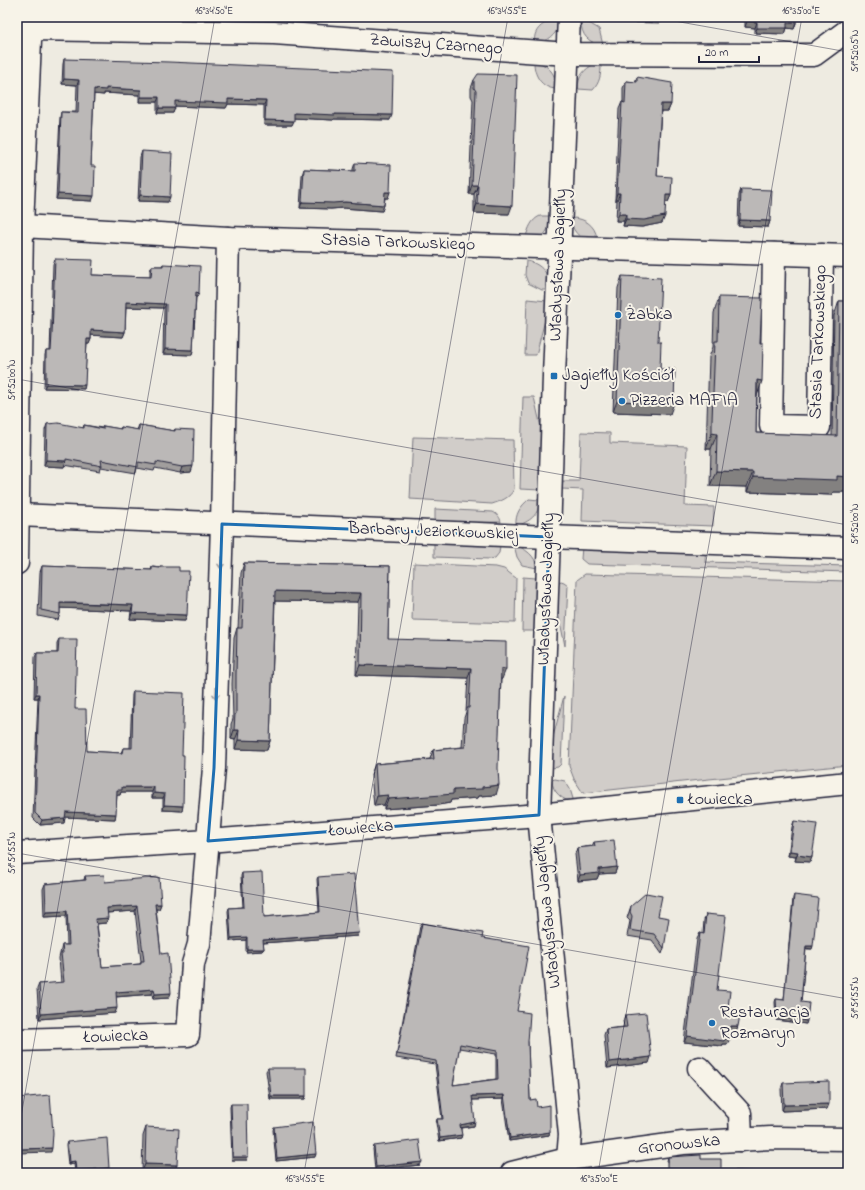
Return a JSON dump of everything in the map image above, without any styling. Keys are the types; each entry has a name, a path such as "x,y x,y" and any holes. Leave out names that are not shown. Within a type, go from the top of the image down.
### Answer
{"street":[{"name":"Władysława Jagiełły","path":"566,1166 570,1135 538,815 569,17"},
{"name":"Zawiszy Czarnego","path":"26,26 229,25 274,33 568,54 814,55 848,30"},
{"path":"17,563 26,26"},
{"name":"Stasia Tarkowskiego","path":"22,226 228,238 848,256"},
{"path":"208,842 214,768 222,524 228,238"},
{"name":"Stasia Tarkowskiego","path":"774,254 771,426 819,427 822,255"},
{"name":"Barbary Jeziorkowskiej","path":"17,515 848,548"},
{"name":"Łowiecka","path":"17,853 208,842 538,815 848,783"},
{"name":"Łowiecka","path":"17,1040 188,1035 193,964 199,944 208,842"},
{"path":"699,1068 740,1113 741,1140"},
{"name":"Gronowska","path":"512,1173 566,1166 683,1143 771,1138 848,1139"}],"highlighted area":[{"path":"222,524 549,537 539,815 208,841 214,768"}],"shaded area":[{"path":"555,19 559,20 559,25 555,33 544,41 535,43 535,34 537,30 543,24"},
{"path":"581,21 589,23 599,29 603,45 594,43 584,35"},
{"path":"534,62 544,65 551,71 555,79 556,89 546,86 539,80 535,72"},
{"path":"595,64 601,64 601,72 600,78 593,90 578,89 579,80 582,74"},
{"path":"540,216 550,216 547,231 540,238 526,236 532,222"},
{"path":"574,218 586,221 592,226 597,238 583,239 580,237 572,224"},
{"path":"526,261 536,264 547,275 549,285 547,290 542,290 528,283 525,275"},
{"path":"527,299 547,301 547,312 536,355 525,355"},
{"path":"523,397 534,397 542,432 540,490 520,489"},
{"path":"581,432 610,433 610,443 687,446 685,506 714,507 713,526 582,521 583,490 562,489 563,481 579,481"},
{"path":"413,437 513,440 514,489 508,497 492,504 410,499"},
{"path":"529,499 539,500 538,510 529,520 516,526 516,518 519,511"},
{"path":"435,509 493,512 498,516 501,522 437,523 435,521"},
{"path":"434,542 500,546 499,553 495,558 490,559 434,557"},
{"path":"514,545 522,548 532,556 535,560 537,568 522,565 517,557"},
{"path":"582,547 706,550 705,562 848,566 848,572 587,564 581,559"},
{"path":"414,563 496,567 504,569 516,578 515,623 412,620"},
{"path":"585,574 848,581 848,765 583,793 574,779 569,766 577,580"},
{"path":"523,577 536,578 535,631 522,631"},
{"path":"561,581 568,585 565,646 557,607 559,582"},
{"path":"564,696 561,764 558,767 552,768 553,737"},
{"path":"555,779 565,781 570,789 574,802 562,798 556,792 552,784 552,780"}],"building":[{"path":"747,17 796,17 796,23 787,23 787,28 757,28 757,22 747,21"},
{"path":"64,59 393,72 392,115 294,113 294,121 265,120 266,100 228,99 228,103 175,101 175,108 159,108 159,97 141,97 141,90 106,88 106,90 94,89 91,166 95,166 94,196 58,194 61,112 78,113 79,80 64,79"},
{"path":"478,74 517,75 512,206 477,204 478,185 472,185 476,91 474,88 474,80"},
{"path":"637,77 672,83 671,104 661,104 657,176 672,177 671,195 666,195 665,216 644,220 626,219 626,214 619,214 620,193 617,193 622,102 625,103 626,81 637,82"},
{"path":"142,151 172,153 170,197 140,195"},
{"path":"355,163 391,165 390,192 385,192 384,205 345,202 302,202 304,169 355,171"},
{"path":"741,189 772,190 770,221 740,220"},
{"path":"55,259 93,260 92,275 151,277 152,266 163,266 163,264 200,266 199,293 196,292 193,350 165,349 166,304 126,302 125,332 91,330 91,339 87,339 85,385 46,384 46,351 51,351"},
{"path":"622,276 661,278 658,342 661,342 660,369 675,369 674,403 617,401"},
{"path":"719,297 762,298 760,343 763,343 762,381 757,380 756,433 837,436 839,301 848,301 848,477 837,476 837,480 753,477 753,472 716,471 717,434 712,433 712,420 715,341 718,341"},
{"path":"58,423 84,428 84,425 103,429 103,426 139,430 139,425 175,431 175,429 194,430 193,466 182,467 156,462 156,465 138,462 138,467 101,460 102,466 66,459 66,461 46,460 47,424"},
{"path":"244,563 390,566 388,639 506,642 506,669 501,669 498,768 499,785 482,787 482,789 453,790 453,794 442,795 388,799 388,795 377,796 375,764 434,759 433,750 465,747 471,668 360,665 361,593 275,591 270,741 238,740 239,730 234,730 236,714 237,628 242,628"},
{"path":"42,566 152,570 152,567 179,567 179,571 189,571 187,615 132,613 133,605 78,603 60,603 60,614 41,610"},
{"path":"59,639 77,639 75,709 86,709 87,751 122,753 123,748 132,748 133,691 184,693 182,755 184,755 183,806 164,805 165,794 154,793 154,787 122,787 122,790 117,790 116,814 66,812 65,818 42,820 35,813 39,694 36,694 37,653 58,653"},
{"path":"794,821 817,824 812,857 797,855 798,852 790,851"},
{"path":"614,840 617,867 599,869 599,873 580,875 577,848 595,846 594,842"},
{"path":"262,872 264,917 320,912 318,877 354,874 359,933 263,940 264,949 247,949 247,937 231,938 229,908 244,907 242,873"},
{"path":"104,875 105,882 159,877 161,904 155,904 161,954 168,953 171,993 155,994 154,989 116,992 117,1008 41,1014 39,984 64,982 61,953 63,953 62,945 69,945 67,911 46,912 45,884 86,880 85,876","holes":["137,906 144,961 141,961 141,964 102,967 96,919 108,918 107,908"]},
{"path":"646,893 662,896 658,916 669,918 664,948 654,934 630,930 632,916 630,912 631,906"},
{"path":"794,895 818,898 813,946 806,946 801,1002 809,1003 807,1021 777,1017 776,999 784,1000"},
{"path":"706,914 726,916 717,990 730,991 728,1008 741,1010 738,1026 731,1026 730,1039 725,1038 724,1041 687,1036 700,933 704,934"},
{"path":"422,923 483,933 482,938 529,946 517,1011 530,1013 528,1042 530,1100 536,1099 537,1107 550,1105 550,1132 510,1138 504,1095 472,1096 475,1122 460,1125 462,1135 440,1138 437,1119 443,1119 436,1061 397,1054","holes":["460,1044 497,1051 498,1079 453,1085"]},
{"path":"646,1013 651,1057 609,1062 606,1029 627,1027 625,1015"},
{"path":"268,1068 306,1068 306,1096 271,1096"},
{"path":"829,1081 829,1104 784,1105 783,1083"},
{"path":"50,1095 53,1133 52,1148 20,1149 21,1165 17,1165 17,1098"},
{"path":"231,1104 247,1104 248,1157 233,1157"},
{"path":"313,1122 316,1154 277,1158 274,1127"},
{"path":"146,1127 179,1129 177,1165 145,1164"},
{"path":"107,1138 109,1168 76,1171 75,1161 69,1162 67,1142"},
{"path":"419,1140 422,1162 376,1167 374,1146"},
{"path":"701,1155 701,1159 721,1159 721,1170 766,1173 669,1173 668,1157"}],"place":[{"name":"Żabka","path":"618,315"},
{"name":"Jagiełły Kościół","path":"554,376"},
{"name":"Pizzeria MAFIA","path":"622,401"},
{"name":"Łowiecka","path":"680,800"},
{"name":"Restauracja Rozmaryn","path":"712,1023"}]}
